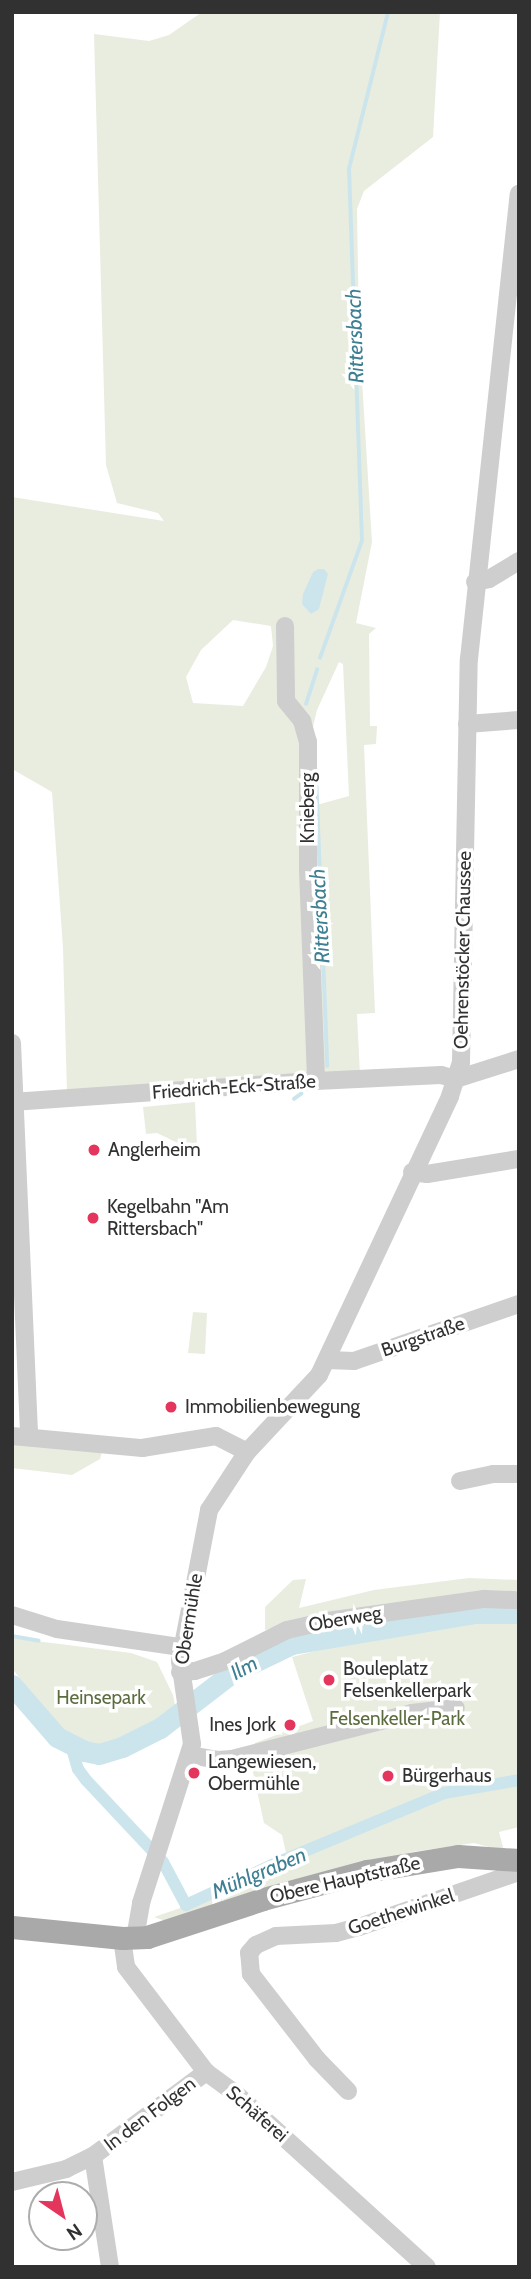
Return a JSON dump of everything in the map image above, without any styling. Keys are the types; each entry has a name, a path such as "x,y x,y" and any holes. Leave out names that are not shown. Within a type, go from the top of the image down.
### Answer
{"main road":[{"name":"Obere Hauptstraße","path":"12,1927 129,1938 162,1934 263,1899 367,1871 458,1856 519,1860"}],"street":[{"name":"Oehrenstöcker Chaussee","path":"223,1486 247,1452 313,1384 327,1360 456,1079 461,1062 467,724 475,582 519,194"},
{"path":"475,582 489,579 519,561"},
{"name":"Knieberg","path":"285,626 286,701 302,721 308,742 308,870 316,1081"},
{"path":"467,724 519,720"},
{"path":"12,1043 21,1436 142,1448 216,1436 247,1452"},
{"path":"456,1079 519,1059"},
{"name":"Friedrich-Eck-Straße","path":"14,1102 316,1081 441,1075 456,1079"},
{"path":"412,1172 427,1174 519,1158"},
{"name":"Burgstraße","path":"327,1360 354,1361 519,1304"},
{"path":"460,1481 494,1474 519,1474"},
{"name":"Obermühle","path":"129,1938 190,1755 190,1728 180,1672 181,1647 209,1510 223,1486"},
{"name":"Oberweg","path":"180,1672 195,1671 225,1661 287,1630 327,1621 484,1599 519,1600"},
{"path":"12,1615 36,1623 181,1647"},
{"path":"190,1755 218,1760 232,1759 402,1716 456,1708"},
{"name":"Goethewinkel","path":"348,2091 317,2059 251,1974 249,1953 256,1945 276,1936 336,1933 359,1927 519,1872"},
{"name":"Schäferei","path":"129,1938 126,1967 206,2072 252,2108 427,2267"},
{"name":"In den Folgen","path":"12,2182 66,2169 93,2156 206,2072"},
{"name":"In den Folgen","path":"93,2156 110,2267"}],"green space":[{"path":"202,12 440,12 433,137 364,191 357,209 359,332 372,542 356,623 376,628 369,634 370,726 377,726 376,744 364,745 375,1013 357,1014 360,1075 67,1093 63,948 52,792 12,769 12,497 164,521 158,513 117,503 106,465 94,34 149,41 169,35","holes":["233,620 271,626 273,646 266,667 243,706 193,703 186,677 201,650","339,662 343,664 349,796 313,806 311,735 317,710"]},
{"path":"195,1102 197,1146 186,1147 157,1133 146,1134 143,1107"},
{"path":"193,1312 207,1313 205,1354 188,1353"},
{"path":"12,1444 102,1452 100,1459 72,1475 12,1468"},
{"path":"469,1578 519,1580 519,1591 478,1592 265,1630 265,1607 293,1580 306,1579 299,1608 374,1590"},
{"name":"Felsenkeller-Park","path":"519,1616 519,1827 499,1832 504,1851 474,1843 412,1852 171,1923 154,1917 207,1899 207,1893 286,1853 282,1835 264,1823 249,1754 255,1743 313,1721 292,1657 342,1644 475,1620"},
{"name":"Heinsepark","path":"12,1638 131,1653 157,1662 173,1695 176,1710 154,1726 127,1740 103,1749 85,1746 54,1724 12,1668"}],"water":[{"path":"324,569 328,574 319,609 311,614 302,604 303,594 313,572"}],"waterway":[{"name":"Rittersbach","path":"320,658 362,541 349,169 388,12"},
{"name":"Rittersbach","path":"306,704 317,670"},
{"name":"Rittersbach","path":"317,786 328,1066"},
{"name":"Rittersbach","path":"294,1099 301,1094"},
{"name":"Ilm","path":"12,1685 57,1737 84,1751 99,1754 122,1747 160,1728 233,1672 292,1644 475,1613 519,1613"},
{"name":"Rittersbach","path":"12,1636 39,1641"},
{"name":"Mühlgraben","path":"71,1745 78,1769 163,1862 186,1905 281,1861 444,1793 519,1780"}],"place":[{"name":"Anglerheim","path":"94,1150"},
{"name":"Kegelbahn \"Am Rittersbach\"","path":"93,1218"},
{"name":"Immobilienbewegung","path":"171,1407"},
{"name":"Bouleplatz Felsenkellerpark","path":"329,1680"},
{"name":"Ines Jork","path":"290,1725"},
{"name":"Langewiesen, Obermühle","path":"194,1773"},
{"name":"Bürgerhaus","path":"388,1776"}]}
